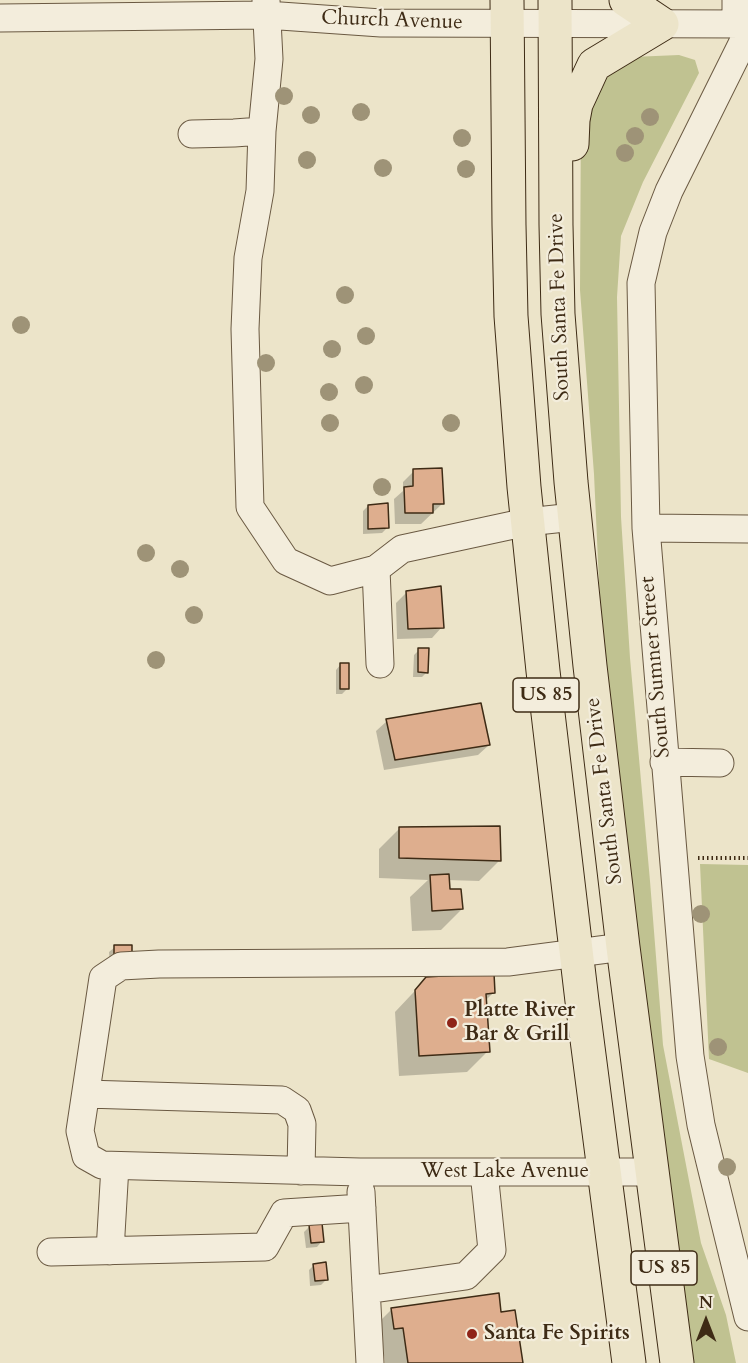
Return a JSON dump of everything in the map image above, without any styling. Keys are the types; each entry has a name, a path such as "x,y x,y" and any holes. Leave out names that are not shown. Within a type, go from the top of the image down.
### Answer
{"highway":[{"path":"572,501 583,427 574,285 573,120 576,104 594,65 662,24 626,0"},
{"name":"US 85","path":"507,12 511,316 527,522 576,953 629,1363"},
{"name":"South Santa Fe Drive","path":"555,12 558,314 572,501 623,947 677,1363"}],"street":[{"name":"Church Avenue","path":"0,18 266,7 381,23 507,12 555,12 662,24 742,20"},
{"path":"266,7 268,59 260,191 248,258 245,329 250,507 286,561 330,581 376,569 402,549 527,522 572,501"},
{"name":"South Sumner Street","path":"742,20 653,231 641,283 645,528 684,1002 701,1125 748,1317"},
{"path":"192,134 262,131"},
{"path":"645,528 748,529"},
{"path":"376,569 380,664"},
{"path":"664,762 720,763"},
{"path":"301,1171 302,1124 297,1110 282,1100 86,1094 103,978 120,966 508,962 623,947"},
{"name":"West Lake Avenue","path":"86,1094 80,1131 86,1156 102,1165 360,1172 651,1172"},
{"path":"110,1251 115,1166"},
{"path":"360,1172 370,1363"},
{"path":"366,1290 466,1276 492,1250 484,1172"},
{"path":"51,1252 265,1247 284,1213 362,1208"}],"path":[{"path":"696,858 748,858"}],"green space":[{"path":"679,55 695,60 699,73 643,182 621,236 617,297 621,517 630,658 663,1045 701,1243 726,1315 736,1363 687,1363 604,692 594,474 580,290 581,105 601,81 632,57"},
{"path":"700,864 748,865 748,1073 709,1059"}],"building":[{"path":"442,468 444,504 433,504 433,513 405,513 404,487 413,486 413,469"},
{"path":"388,503 389,528 368,529 368,505"},
{"path":"441,586 444,628 408,629 406,591"},
{"path":"418,648 429,648 428,673 418,672"},
{"path":"340,663 349,663 349,689 340,689"},
{"path":"481,703 490,745 395,760 386,719"},
{"path":"500,826 501,861 399,858 399,827"},
{"path":"449,874 450,889 461,889 463,909 432,911 430,875"},
{"path":"114,945 132,945 132,960 114,960"},
{"name":"Platte River Bar & Grill","path":"494,973 495,993 486,994 490,1052 419,1056 415,990 426,977"},
{"path":"322,1223 324,1242 311,1243 309,1225"},
{"path":"326,1262 328,1280 315,1281 313,1264"},
{"path":"499,1293 501,1312 515,1310 523,1363 408,1363 403,1328 394,1329 391,1308"}],"place":[{"name":"Platte River Bar & Grill","path":"452,1023"},
{"name":"Santa Fe Spirits","path":"472,1334"}]}
